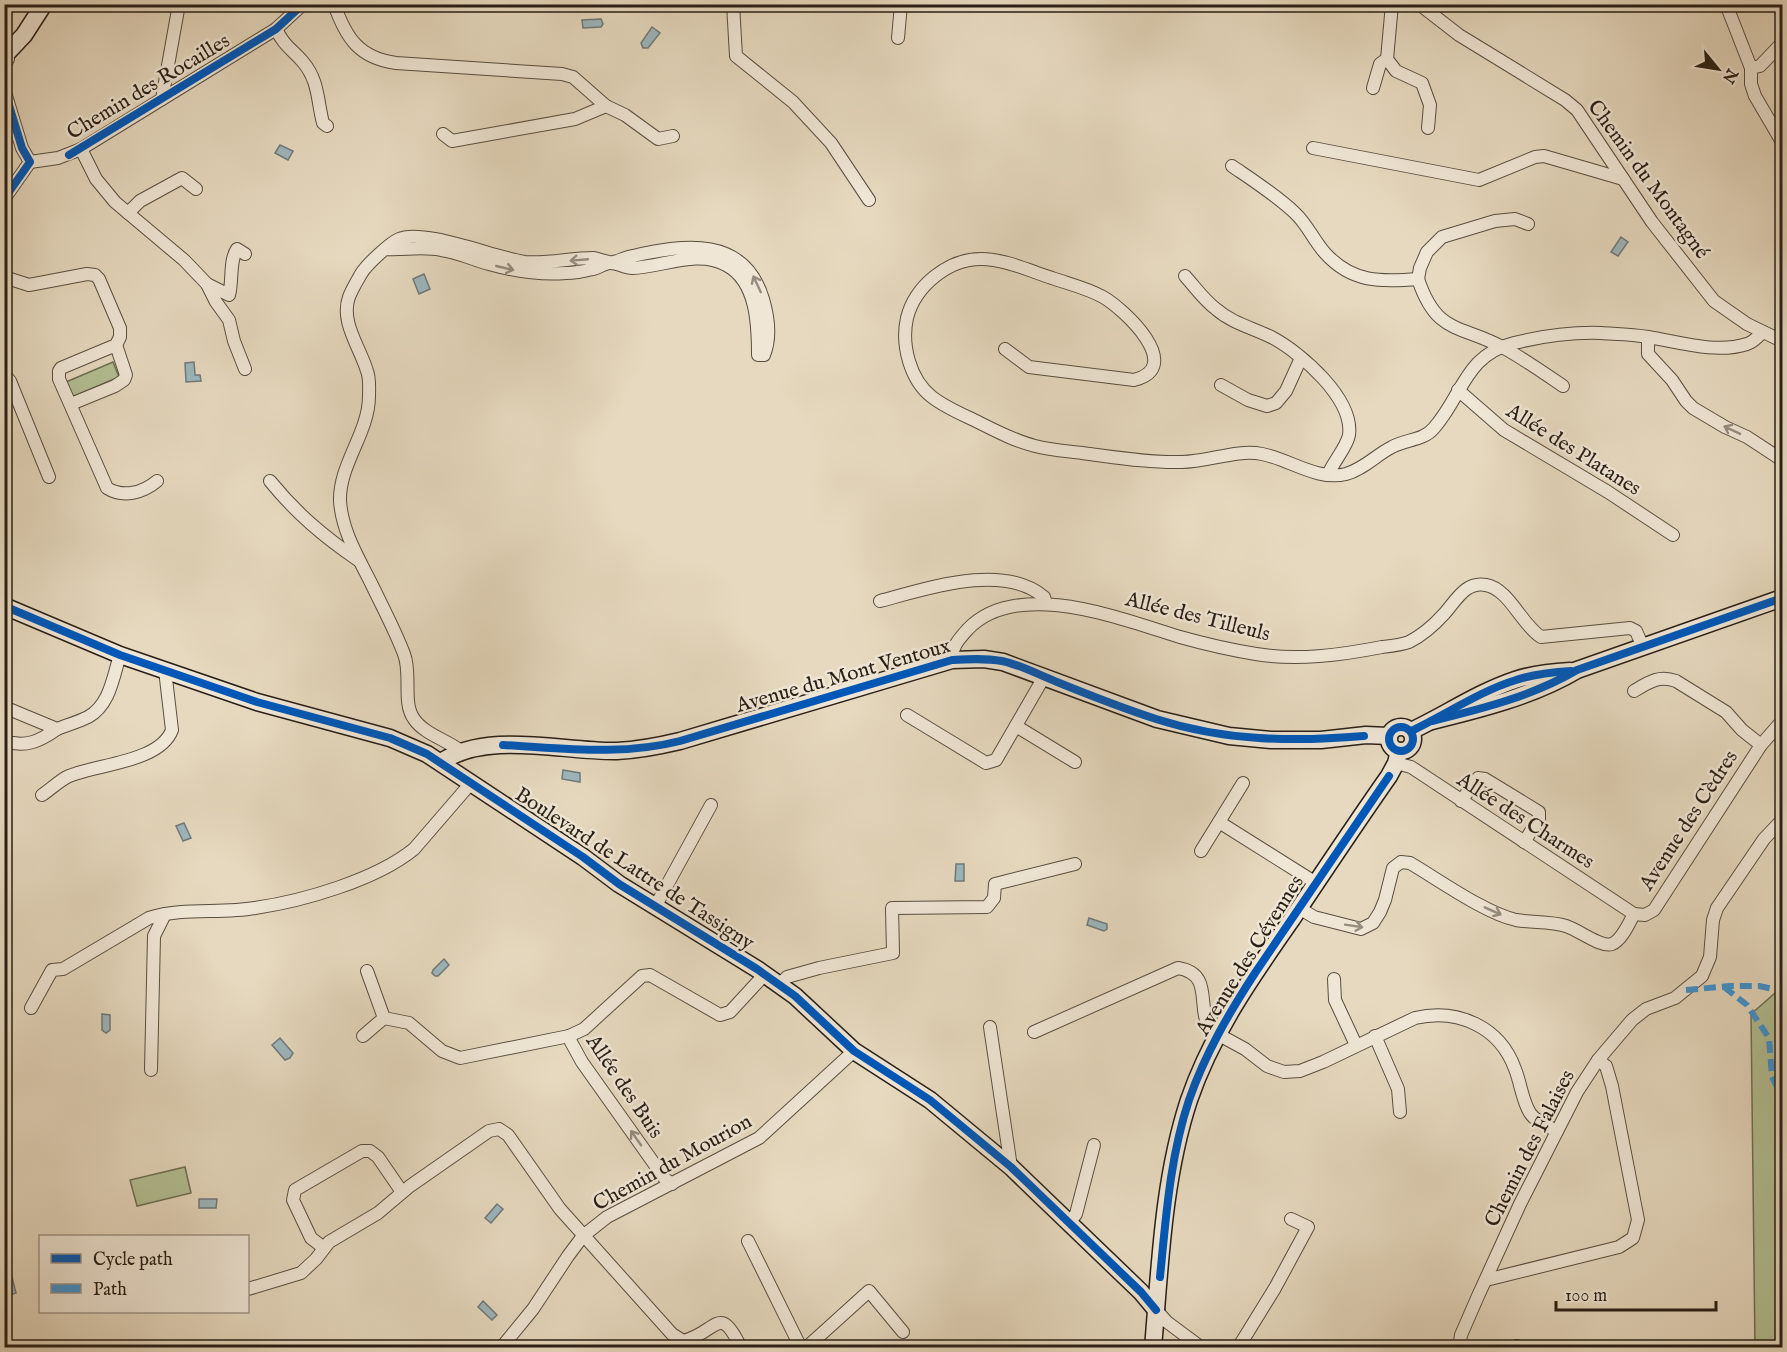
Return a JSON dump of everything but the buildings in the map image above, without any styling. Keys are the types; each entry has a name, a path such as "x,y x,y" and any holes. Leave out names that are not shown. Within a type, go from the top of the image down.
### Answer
{"street":[{"path":"5,56 24,35 44,4"},
{"path":"162,99 179,4"},
{"name":"Chemin des Rocailles","path":"30,162 58,159 81,149 276,29 303,4"},
{"path":"334,4 345,30 355,44 371,57 396,63 562,74 573,77 606,106 625,115 658,139 673,136"},
{"path":"734,4 736,56 793,102 831,143 868,200"},
{"path":"898,38 901,4"},
{"path":"1392,4 1387,60 1396,71 1422,83 1430,105 1428,128"},
{"name":"Chemin du Montagné","path":"1419,4 1459,35 1565,100 1577,110 1652,222 1714,301 1747,324 1782,341"},
{"path":"1726,4 1751,68 1751,84 1755,96 1782,142"},
{"path":"276,29 282,43 303,62 318,89 323,123 327,126"},
{"path":"1751,68 1776,58 1782,43"},
{"path":"1373,88 1380,64 1387,60"},
{"path":"4,89 22,148 30,162 4,200"},
{"path":"443,134 452,141 575,118 606,106"},
{"path":"1312,148 1479,180 1535,157 1544,156 1623,179"},
{"path":"81,149 96,179 115,202 184,260 207,284 216,302 230,320 234,341 245,369"},
{"path":"1232,166 1297,214 1324,253 1343,268 1367,280 1418,279"},
{"path":"128,213 141,201 182,178 196,189"},
{"path":"1528,224 1515,219 1495,221 1442,237 1426,252 1419,268 1418,279 1425,300 1443,321 1459,330 1503,347 1563,386"},
{"path":"461,751 413,719 408,704 409,681 404,655 358,560 344,524 340,499 344,474 365,421 370,399 368,372 356,347 347,319 348,298 366,265 387,249 402,250 417,247 443,250 490,264 537,273 567,273 592,269 609,263 632,256 685,248 705,248 730,255 749,269 765,306 768,337 764,355 758,355 758,325 755,310 741,277 728,265 719,261 695,258 652,267 629,268 609,263"},
{"path":"207,284 229,295 232,286 232,255 237,249 245,254"},
{"path":"1005,349 1029,367 1134,380 1148,375 1153,364 1153,350 1139,329 1102,297 1078,287 1006,263 980,259 961,263 937,274 927,282 914,302 908,317 906,349 910,367 930,396 1012,439 1037,447 1164,462 1199,461 1244,454 1261,454 1335,476 1354,471 1390,447 1429,433 1440,420 1473,367 1490,351 1575,332 1648,337 1706,346 1730,346 1747,344 1763,332"},
{"path":"4,277 29,285 87,274 95,275 99,279 120,328 120,337 116,345 65,366 58,371 59,379 107,488 115,493 126,494 149,488 157,481"},
{"path":"1185,276 1216,309 1242,326 1274,338 1301,357 1334,392 1348,419 1349,437 1328,475"},
{"path":"1648,337 1648,354 1693,408 1747,437 1782,460"},
{"path":"71,405 124,380 125,370 116,345"},
{"path":"1221,385 1248,400 1267,406 1276,404 1286,391 1301,357"},
{"path":"4,374 10,381 49,477"},
{"name":"Allée des Platanes","path":"1458,390 1503,430 1590,481 1673,535"},
{"path":"270,481 298,513 328,540 358,560"},
{"name":"Allée des Tilleuls","path":"880,601 933,587 986,580 1001,581 1030,589 1044,597 1046,604"},
{"name":"Allée des Tilleuls","path":"952,660 951,653 956,644 972,625 982,618 1007,608 1046,604 1105,613 1183,638 1257,654 1293,657 1356,652 1406,643 1426,632 1445,613 1460,593 1470,586 1479,584 1494,587 1533,632 1541,637 1630,628 1636,631 1643,647"},
{"path":"1411,731 1432,721 1475,710 1558,682 1577,670 1782,598"},
{"name":"Boulevard de Lattre de Tassigny","path":"4,606 120,656 266,704 390,738 441,762 655,907 780,984 854,1051 930,1100 1011,1167 1141,1292 1156,1310"},
{"path":"4,741 15,745 42,740 57,729 89,716 100,708 108,695 120,656"},
{"name":"Avenue du Mont Ventoux","path":"441,762 461,751 483,745 616,751 650,748 952,660 984,658 1003,662 1157,719 1229,736 1272,740 1321,740 1364,735 1389,736"},
{"path":"42,795 68,777 147,753 169,739 172,730 165,670"},
{"path":"907,715 986,763 996,760 1044,677"},
{"path":"1634,691 1653,680 1668,678 1676,681 1726,712 1742,730 1761,745"},
{"path":"4,707 57,729"},
{"name":"Avenue des Cèdres","path":"1299,908 1314,917 1361,929 1373,923 1385,900 1393,868 1401,862 1410,863 1490,911 1515,920 1564,925 1581,931 1602,945 1611,944 1617,940 1634,914 1645,915 1654,910 1761,745 1782,721"},
{"path":"1016,726 1075,762"},
{"path":"1396,727 1404,727 1411,731 1413,739 1410,747 1397,757 1389,744 1389,736 1396,727"},
{"name":"Allée des Charmes","path":"1397,757 1634,914"},
{"name":"Avenue des Cévennes","path":"1153,1347 1167,1200 1180,1132 1197,1079 1235,1003 1397,757"},
{"path":"1461,801 1478,778 1485,779 1539,812 1539,819 1524,842"},
{"path":"31,1008 52,970 63,969 149,918 165,914 255,908 309,896 361,879 403,858 414,849 471,783"},
{"path":"1201,851 1243,783"},
{"path":"655,907 711,805"},
{"name":"Chemin des Falaises","path":"1459,1347 1461,1335 1486,1280 1576,1092 1598,1060 1632,1020 1646,1009 1676,998 1702,976 1710,957 1713,920 1717,908 1764,839 1782,820"},
{"path":"1219,822 1316,883"},
{"path":"780,984 787,977 819,968 893,953 892,908 987,907 994,898 995,884 1075,864"},
{"path":"151,1070 154,936 165,914"},
{"path":"1034,1032 1178,968 1190,970 1199,978 1208,1027 1245,1049 1267,1066 1284,1072 1300,1071 1415,1017 1429,1014 1457,1017 1482,1026 1497,1038 1509,1054 1531,1115 1557,1131"},
{"path":"368,971 384,1018"},
{"path":"384,1018 409,1023 442,1051 460,1058 569,1036 584,1029 642,976 650,975 720,1015 730,1012 765,974"},
{"path":"1334,979 1335,1000 1356,1045"},
{"path":"363,1036 384,1018"},
{"path":"990,1027 1011,1167"},
{"name":"Allée des Buis","path":"569,1036 582,1062 665,1179 672,1184"},
{"path":"1375,1036 1398,1089 1400,1113"},
{"name":"Chemin du Mourion","path":"501,1347 533,1310 583,1236 607,1217 759,1138 854,1051"},
{"path":"1486,1280 1619,1246 1633,1238 1638,1220 1614,1097 1606,1066 1598,1060"},
{"path":"249,1289 301,1273 329,1242 378,1213 402,1192 489,1131 499,1129 508,1135 560,1209 672,1334 682,1341 695,1338 720,1323 726,1323 731,1327 741,1347"},
{"path":"1070,1222 1076,1214 1094,1145"},
{"path":"324,1248 311,1238 293,1200 295,1190 362,1151 370,1151 378,1157 402,1192"},
{"path":"1238,1347 1275,1288 1308,1227 1291,1220"},
{"path":"748,1241 803,1347 869,1291 903,1332"},
{"path":"1156,1310 1167,1322 1202,1347"}],"green space":[{"path":"113,362 119,377 72,397 66,382"},
{"path":"1782,987 1782,1347 1755,1347 1751,1014"},
{"path":"185,1167 191,1193 137,1206 130,1180"}],"water":[{"path":"601,19 603,24 601,27 583,28 582,20"},
{"path":"652,27 660,33 648,48 643,48 641,43"},
{"path":"280,145 293,151 288,160 275,153"},
{"path":"1621,237 1628,242 1618,256 1611,252"},
{"path":"424,274 430,289 419,294 413,279"},
{"path":"194,362 195,375 200,375 201,381 186,382 185,363"},
{"path":"563,770 580,773 580,782 562,779"},
{"path":"184,823 191,838 183,841 176,826"},
{"path":"956,864 964,864 964,881 955,881"},
{"path":"1089,918 1107,924 1107,929 1104,931 1087,925"},
{"path":"444,959 449,965 438,976 435,976 432,973 433,970"},
{"path":"102,1014 110,1015 110,1030 106,1033 102,1030"},
{"path":"280,1038 293,1053 285,1060 272,1045"},
{"path":"199,1199 217,1199 216,1208 199,1208"},
{"path":"497,1204 503,1209 491,1223 485,1218"},
{"path":"11,1273 16,1293 7,1296 5,1275"},
{"path":"483,1301 497,1315 492,1320 478,1307"}],"marked path":[{"path":"1686,990 1759,986 1782,991"},
{"path":"1724,987 1747,1005 1769,1038 1772,1077 1782,1097"}],"cycle path":[{"path":"69,155 276,29 303,4"},
{"path":"4,89 22,148 30,162 4,199"},
{"path":"1432,721 1525,694 1577,670 1782,598"},
{"path":"4,606 120,655 257,702 390,738 427,754 583,857 619,884 757,969 795,996 854,1051 930,1100 1011,1167 1141,1292 1156,1310"},
{"path":"503,745 592,750 658,746 952,660 977,659 1009,663 1093,697 1156,719 1207,732 1285,739 1364,736"},
{"path":"1411,731 1503,685 1537,675 1571,671"},
{"path":"1401,727 1410,730 1413,739 1410,748 1401,751 1392,748 1389,739 1392,730 1401,727"},
{"path":"1160,1277 1177,1143 1189,1100 1202,1066 1255,973 1389,776"}]}
